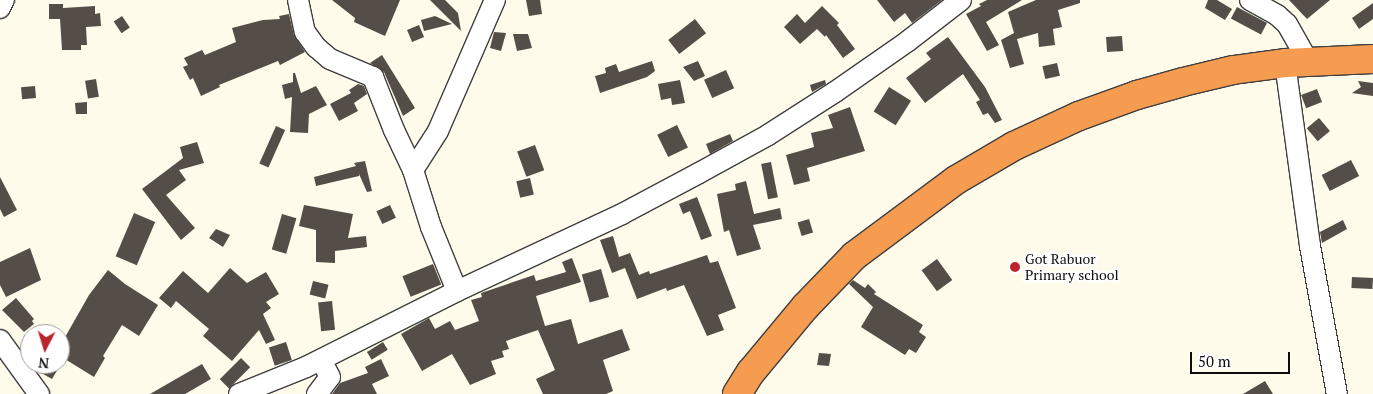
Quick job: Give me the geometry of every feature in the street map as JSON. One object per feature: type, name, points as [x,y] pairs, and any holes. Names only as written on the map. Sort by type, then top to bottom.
[{"type":"highway","points":[[737,394],[751,372],[805,307],[854,256],[956,180],[1014,146],[1079,116],[1137,95],[1233,70],[1297,62],[1373,59]]},
{"type":"street","points":[[0,8],[4,0]]},
{"type":"street","points":[[298,0],[306,32],[316,47],[330,58],[373,78],[413,170],[431,227],[457,291]]},
{"type":"street","points":[[413,170],[438,131],[495,0]]},
{"type":"street","points":[[239,394],[320,360],[457,291],[622,214],[768,135],[884,58],[961,0]]},
{"type":"street","points":[[1260,2],[1288,24],[1297,62],[1310,246],[1337,394]]},
{"type":"street","points":[[0,340],[39,394]]},
{"type":"street","points":[[317,394],[330,377],[320,360]]},
{"type":"building","points":[[332,0],[400,0],[385,36],[354,22],[355,18]]},
{"type":"building","points":[[430,0],[445,0],[458,13],[461,31]]},
{"type":"building","points":[[526,0],[540,0],[542,14],[529,16]]},
{"type":"building","points":[[877,0],[942,0],[912,23],[905,13],[894,22]]},
{"type":"building","points":[[987,0],[1022,0],[986,22],[999,45],[987,51],[966,14],[981,6],[979,4]]},
{"type":"building","points":[[1036,0],[1080,0],[1080,3],[1058,10],[1062,27],[1053,29],[1055,45],[1039,47],[1038,33],[1017,39],[1024,64],[1010,68],[1001,40],[1014,33],[1008,12]]},
{"type":"building","points":[[1208,0],[1217,0],[1232,9],[1225,20],[1205,8]]},
{"type":"building","points":[[1289,0],[1330,0],[1307,19]]},
{"type":"building","points":[[1373,3],[1373,19],[1359,29],[1352,18]]},
{"type":"building","points":[[49,4],[63,4],[63,8],[95,6],[95,14],[100,13],[101,26],[86,27],[87,45],[81,45],[81,50],[62,50],[60,19],[49,19]]},
{"type":"building","points":[[822,6],[839,23],[837,25],[855,49],[843,58],[826,35],[825,37],[817,29],[800,44],[784,27],[797,14],[805,23]]},
{"type":"building","points":[[1237,7],[1267,23],[1261,34],[1231,18]]},
{"type":"building","points":[[289,14],[294,35],[305,52],[280,65],[278,61],[219,85],[220,87],[201,96],[193,78],[190,80],[183,67],[188,65],[184,58],[202,50],[205,55],[236,42],[232,28],[263,20],[280,19],[279,16]]},
{"type":"building","points":[[122,16],[130,28],[122,33],[114,22]]},
{"type":"building","points":[[435,16],[452,24],[424,31],[421,20]]},
{"type":"building","points":[[695,19],[706,33],[679,54],[668,40]]},
{"type":"building","points":[[419,25],[424,37],[412,42],[407,30]]},
{"type":"building","points":[[494,32],[506,33],[501,51],[490,48]]},
{"type":"building","points":[[513,34],[528,34],[532,48],[517,51]]},
{"type":"building","points":[[1122,36],[1123,51],[1107,52],[1106,37]]},
{"type":"building","points":[[948,37],[985,87],[1002,120],[995,123],[988,113],[983,115],[976,102],[980,100],[963,74],[925,103],[906,78],[931,59],[926,53]]},
{"type":"building","points":[[382,55],[415,108],[403,116],[384,72],[370,63]]},
{"type":"building","points":[[652,61],[655,71],[647,77],[600,93],[595,76],[606,73],[605,68],[616,64],[619,72]]},
{"type":"building","points":[[698,61],[705,76],[694,81],[683,67]]},
{"type":"building","points":[[1057,63],[1060,76],[1045,79],[1042,66]]},
{"type":"building","points":[[726,70],[734,88],[712,98],[704,80]]},
{"type":"building","points":[[293,73],[295,73],[301,93],[316,86],[327,105],[309,114],[308,133],[290,132],[292,97],[285,99],[282,85],[293,82]]},
{"type":"building","points":[[96,79],[99,97],[88,98],[85,81]]},
{"type":"building","points":[[680,80],[685,103],[672,105],[671,98],[661,100],[658,84]]},
{"type":"building","points":[[825,80],[826,84],[812,92],[810,85]]},
{"type":"building","points":[[1358,81],[1373,83],[1373,96],[1352,93],[1361,87]]},
{"type":"building","points":[[358,84],[364,86],[367,94],[354,103],[358,111],[339,121],[330,104],[351,93],[349,90]]},
{"type":"building","points":[[35,86],[36,98],[22,99],[21,87]]},
{"type":"building","points":[[889,87],[911,101],[896,125],[874,112]]},
{"type":"building","points":[[1317,89],[1322,102],[1306,108],[1301,95]]},
{"type":"building","points":[[87,102],[87,114],[76,114],[75,103]]},
{"type":"building","points":[[850,107],[865,151],[807,168],[810,181],[794,185],[786,155],[814,147],[811,133],[833,128],[828,115]]},
{"type":"building","points":[[1319,118],[1330,131],[1318,141],[1307,128]]},
{"type":"building","points":[[677,125],[688,147],[668,157],[657,135]]},
{"type":"building","points":[[276,126],[285,130],[268,168],[259,163]]},
{"type":"building","points":[[730,134],[733,141],[710,154],[706,144]]},
{"type":"building","points":[[197,142],[204,163],[179,170],[186,180],[166,195],[195,228],[181,240],[142,189],[183,158],[180,147]]},
{"type":"building","points":[[535,145],[544,170],[526,177],[517,151]]},
{"type":"building","points":[[1351,160],[1359,176],[1330,191],[1322,175]]},
{"type":"building","points":[[365,161],[372,191],[367,192],[359,174],[359,176],[316,186],[314,177],[356,166],[354,163]]},
{"type":"building","points":[[771,162],[778,197],[768,199],[761,164]]},
{"type":"building","points":[[0,177],[17,210],[4,217],[0,209]]},
{"type":"building","points":[[530,178],[534,195],[520,198],[516,181]]},
{"type":"building","points":[[746,181],[754,214],[780,208],[782,219],[753,225],[761,249],[737,256],[729,230],[724,232],[717,194],[736,190],[735,184]]},
{"type":"building","points":[[697,197],[712,236],[701,240],[690,211],[683,214],[679,204]]},
{"type":"building","points":[[304,205],[353,214],[348,238],[366,236],[367,247],[335,251],[335,263],[316,262],[316,230],[299,226]]},
{"type":"building","points":[[390,205],[396,218],[382,224],[376,211]]},
{"type":"building","points":[[134,213],[155,222],[137,265],[116,256]]},
{"type":"building","points":[[282,214],[296,218],[286,254],[272,250]]},
{"type":"building","points":[[809,219],[813,232],[802,236],[798,223]]},
{"type":"building","points":[[1343,220],[1347,229],[1322,243],[1320,232]]},
{"type":"building","points":[[216,229],[230,235],[223,247],[209,238]]},
{"type":"building","points":[[613,236],[619,257],[630,253],[639,275],[649,271],[650,274],[707,255],[710,263],[718,261],[736,308],[718,315],[724,330],[707,336],[684,285],[667,291],[666,288],[637,299],[625,268],[612,273],[600,240]]},
{"type":"building","points":[[30,248],[41,280],[6,297],[0,285],[0,262]]},
{"type":"building","points":[[572,258],[581,282],[536,296],[545,326],[571,319],[578,344],[622,329],[630,350],[603,360],[613,391],[606,394],[543,394],[536,379],[555,370],[538,330],[506,341],[509,349],[502,351],[504,357],[491,361],[496,374],[470,385],[452,354],[422,371],[401,334],[429,318],[435,329],[450,321],[455,330],[479,321],[471,300],[482,297],[481,293],[534,275],[536,281],[566,272],[562,262]]},
{"type":"building","points":[[937,259],[952,280],[937,291],[922,270]]},
{"type":"building","points":[[433,264],[441,284],[411,297],[402,276]]},
{"type":"building","points":[[230,268],[247,283],[266,272],[279,294],[266,302],[271,308],[263,314],[275,340],[266,344],[259,330],[232,361],[203,336],[209,329],[176,301],[171,308],[159,298],[183,271],[208,293]]},
{"type":"building","points":[[601,269],[609,297],[590,302],[582,275]]},
{"type":"building","points":[[108,270],[125,284],[158,305],[139,336],[122,325],[103,356],[105,358],[94,377],[70,362],[70,328],[89,295]]},
{"type":"building","points":[[1352,277],[1373,278],[1372,289],[1351,288]]},
{"type":"building","points":[[853,280],[865,288],[868,284],[876,292],[874,294],[923,325],[919,332],[926,337],[916,353],[909,349],[905,355],[861,327],[873,307],[849,284]]},
{"type":"building","points":[[313,281],[329,285],[325,298],[310,295]]},
{"type":"building","points":[[16,298],[34,319],[32,321],[34,324],[20,324],[20,328],[2,310]]},
{"type":"building","points":[[332,301],[335,330],[321,331],[318,302]]},
{"type":"building","points":[[286,342],[292,360],[275,366],[269,348]]},
{"type":"building","points":[[383,342],[388,350],[372,360],[367,352]]},
{"type":"building","points":[[819,353],[831,354],[829,366],[817,365]]},
{"type":"building","points":[[241,358],[250,367],[229,388],[220,379]]},
{"type":"building","points":[[381,359],[389,376],[372,384],[377,394],[332,394],[340,383],[368,373],[365,367]]},
{"type":"building","points":[[202,364],[211,379],[185,394],[150,394]]},
{"type":"building","points":[[43,374],[55,374],[52,379]]},
{"type":"building","points":[[1265,381],[1273,394],[1243,394]]},
{"type":"place","name":"Got Rabuor Primary school","points":[[1015,267]]}]
